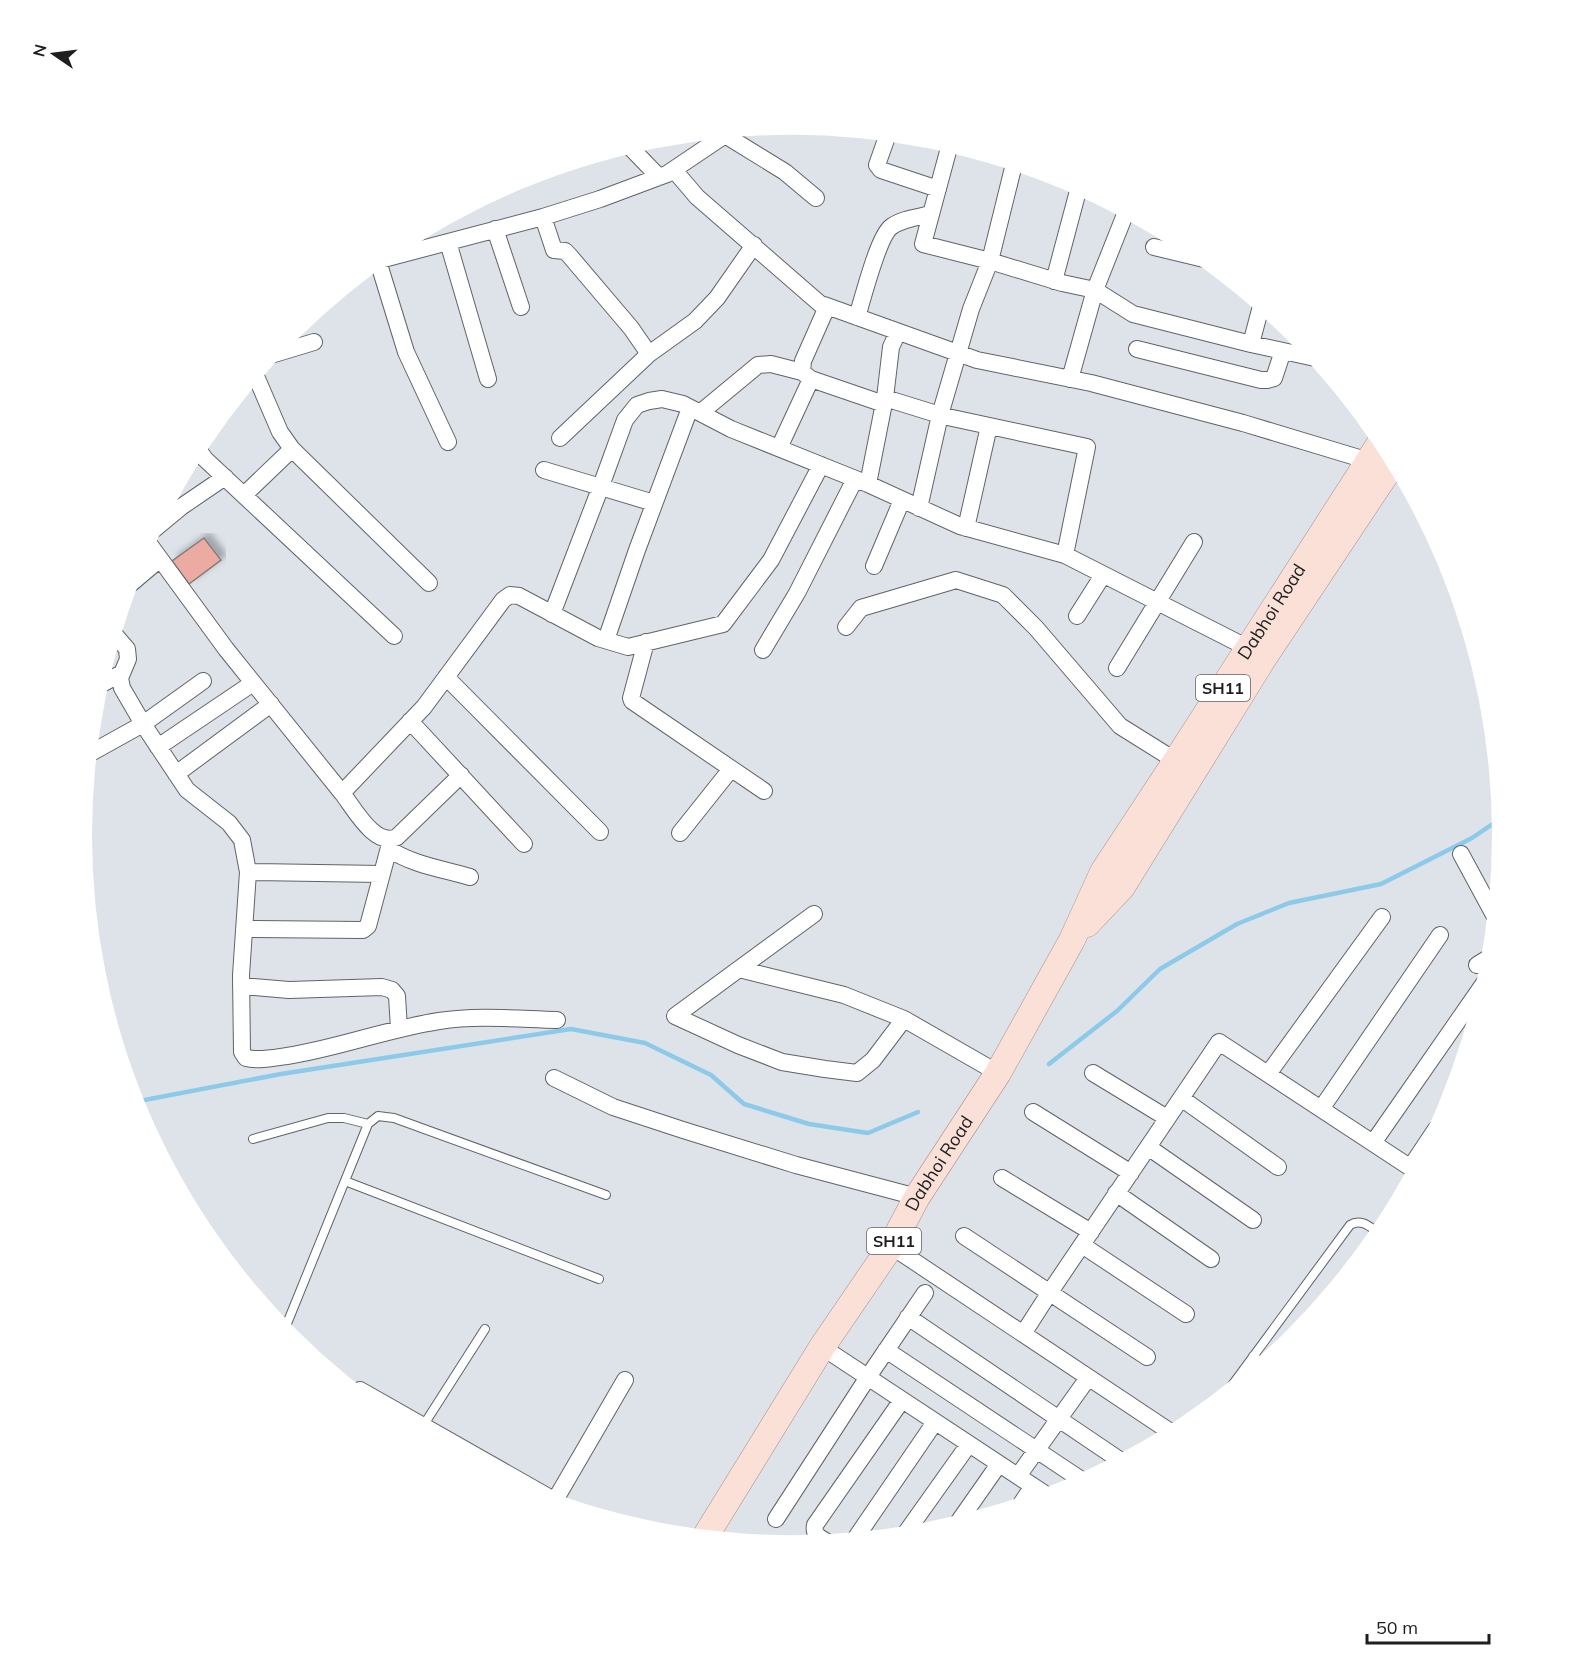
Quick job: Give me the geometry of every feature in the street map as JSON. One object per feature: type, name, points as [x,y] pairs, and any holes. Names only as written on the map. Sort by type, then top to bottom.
[{"type":"main road","name":"Dabhoi Road","points":[[1072,940],[1122,886],[1256,653],[1380,456]]},
{"type":"main road","name":"Dabhoi Road","points":[[709,1530],[822,1347],[891,1246],[916,1197],[998,1073],[1072,940],[1103,872],[1176,761],[1256,653]]},
{"type":"street","points":[[734,137],[785,172],[816,198]]},
{"type":"street","points":[[401,255],[543,217],[600,199],[667,173],[719,139]]},
{"type":"street","points":[[885,141],[877,165],[881,170],[938,189]]},
{"type":"street","points":[[638,152],[697,197],[824,306],[976,360],[1091,383],[1243,423],[1378,453]]},
{"type":"street","points":[[948,153],[923,244],[990,261],[1054,281],[1095,290],[1133,314],[1300,355]]},
{"type":"street","points":[[919,508],[940,415],[971,309],[990,261],[1012,171]]},
{"type":"street","points":[[1054,281],[1077,196]]},
{"type":"street","points":[[857,317],[882,239],[891,227],[931,214]]},
{"type":"street","points":[[543,217],[554,250],[565,251],[569,255],[631,328],[649,354]]},
{"type":"street","points":[[1070,379],[1095,290],[1123,219]]},
{"type":"street","points":[[495,229],[522,307]]},
{"type":"street","points":[[448,242],[488,379]]},
{"type":"street","points":[[560,438],[649,354],[702,314],[717,298],[754,245]]},
{"type":"street","points":[[1154,247],[1181,253]]},
{"type":"street","points":[[380,270],[406,352],[448,442]]},
{"type":"street","points":[[779,448],[806,375],[803,361],[825,314],[824,306]]},
{"type":"street","points":[[1251,344],[1259,314]]},
{"type":"street","points":[[763,650],[861,482],[885,401],[891,347],[898,332]]},
{"type":"street","points":[[287,350],[314,342]]},
{"type":"street","points":[[1137,349],[1261,380],[1274,378],[1283,351]]},
{"type":"street","points":[[606,640],[654,502],[695,411],[758,365],[771,364],[885,401],[940,415],[1087,447],[1065,555]]},
{"type":"street","points":[[258,381],[280,432],[292,449],[429,583]]},
{"type":"street","points":[[552,614],[625,420],[637,405],[648,400],[662,399],[683,404],[731,429],[966,528],[1065,555],[1256,653]]},
{"type":"street","points":[[966,528],[989,426]]},
{"type":"street","points":[[244,495],[292,449]]},
{"type":"street","points":[[203,456],[394,636]]},
{"type":"street","points":[[342,793],[424,707],[503,600],[510,595],[519,596],[598,638],[628,647],[723,624],[771,560],[821,465]]},
{"type":"street","points":[[544,470],[654,502]]},
{"type":"street","points":[[168,518],[225,477]]},
{"type":"street","points":[[874,566],[902,500]]},
{"type":"street","points":[[1117,668],[1194,542]]},
{"type":"street","points":[[153,549],[226,649],[373,834],[386,839],[400,857],[470,877]]},
{"type":"street","points":[[142,574],[160,559]]},
{"type":"street","points":[[1077,616],[1103,575]]},
{"type":"street","points":[[846,627],[861,608],[956,580],[1003,595],[1036,628],[1120,726],[1176,761]]},
{"type":"street","points":[[119,640],[127,649],[128,659],[120,678],[122,688],[143,724],[188,790],[229,824],[242,840],[248,872],[241,986],[242,1052],[246,1058],[255,1060],[305,1053],[440,1021],[479,1017],[558,1020]]},
{"type":"street","points":[[646,642],[632,701],[764,791]]},
{"type":"street","points":[[109,680],[122,673]]},
{"type":"street","points":[[446,677],[600,832]]},
{"type":"street","points":[[96,750],[143,724],[203,681]]},
{"type":"street","points":[[158,747],[254,683]]},
{"type":"street","points":[[176,774],[271,704]]},
{"type":"street","points":[[410,721],[524,844]]},
{"type":"street","points":[[680,833],[731,769]]},
{"type":"street","points":[[244,929],[363,930],[368,926],[390,844],[461,775]]},
{"type":"street","points":[[1461,854],[1488,899]]},
{"type":"street","points":[[248,872],[382,874]]},
{"type":"street","points":[[814,914],[675,1016],[782,1062],[857,1073],[873,1060],[904,1019]]},
{"type":"street","points":[[1268,1074],[1382,917]]},
{"type":"street","points":[[1321,1109],[1440,935]]},
{"type":"street","points":[[739,969],[844,996],[904,1019],[998,1073]]},
{"type":"street","points":[[241,986],[289,990],[382,987],[392,990],[397,996],[399,1029]]},
{"type":"street","points":[[1373,1143],[1471,1002]]},
{"type":"street","points":[[1023,1334],[1219,1042],[1408,1166]]},
{"type":"street","points":[[1093,1073],[1167,1118]]},
{"type":"street","points":[[554,1078],[613,1107],[796,1165],[916,1197]]},
{"type":"street","points":[[1181,1098],[1278,1167]]},
{"type":"street","points":[[1033,1112],[1131,1173]]},
{"type":"street","points":[[1148,1147],[1253,1221]]},
{"type":"street","points":[[1002,1178],[1186,1314]]},
{"type":"street","points":[[1116,1193],[1211,1259]]},
{"type":"street","points":[[964,1236],[1147,1357]]},
{"type":"street","points":[[891,1246],[1163,1427]]},
{"type":"street","points":[[776,1519],[925,1293]]},
{"type":"street","points":[[908,1317],[1114,1456]]},
{"type":"street","points":[[822,1347],[1039,1490]]},
{"type":"street","points":[[886,1350],[1074,1475]]},
{"type":"street","points":[[1018,1476],[1088,1378]]},
{"type":"street","points":[[560,1496],[626,1380]]},
{"type":"street","points":[[816,1534],[815,1525],[902,1400]]},
{"type":"street","points":[[386,1405],[510,1475]]},
{"type":"street","points":[[860,1531],[935,1422]]},
{"type":"street","points":[[912,1525],[969,1444]]},
{"type":"street","points":[[965,1513],[999,1464]]},
{"type":"street","points":[[1028,1494],[1033,1486]]},
{"type":"lane","points":[[288,1321],[368,1124],[378,1116],[394,1118],[606,1195]]},
{"type":"lane","points":[[253,1139],[328,1118],[344,1118],[368,1124]]},
{"type":"lane","points":[[345,1181],[598,1279]]},
{"type":"lane","points":[[1244,1368],[1350,1225],[1363,1222],[1371,1228]]},
{"type":"lane","points":[[423,1426],[485,1329]]},
{"type":"building","points":[[204,538],[221,560],[189,584],[172,561]]},
{"type":"waterway","points":[[1049,1064],[1117,1011],[1160,969],[1237,924],[1289,903],[1381,884],[1472,838],[1492,825]]},
{"type":"waterway","points":[[144,1100],[281,1074],[571,1029],[645,1043],[711,1075],[744,1104],[809,1124],[868,1133],[918,1112]]}]
